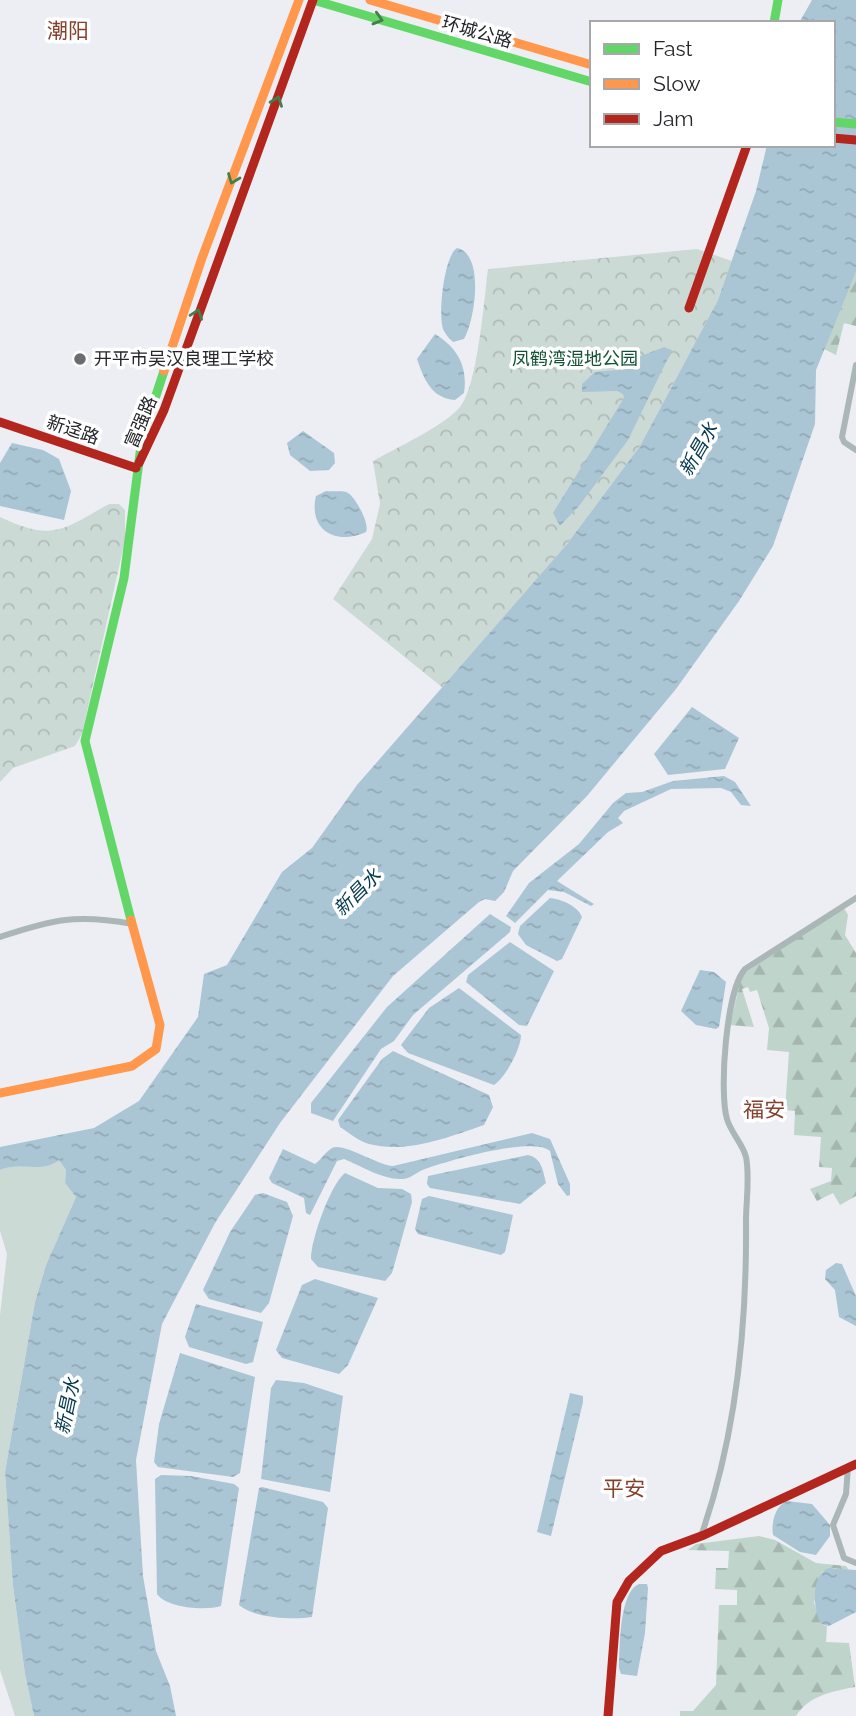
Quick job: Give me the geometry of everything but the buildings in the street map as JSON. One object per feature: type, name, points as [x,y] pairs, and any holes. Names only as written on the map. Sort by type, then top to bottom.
[{"type":"main road","name":"富强路","points":[[136,468],[151,406],[188,296],[299,0]]},
{"type":"main road","name":"富强路","points":[[136,468],[145,455],[164,410],[215,262],[313,0]]},
{"type":"main road","name":"环城公路","points":[[313,0],[590,81]]},
{"type":"main road","name":"环城公路","points":[[370,0],[590,64]]},
{"type":"main road","points":[[774,21],[778,0]]},
{"type":"main road","points":[[835,122],[856,124]]},
{"type":"main road","points":[[835,138],[856,140]]},
{"type":"main road","points":[[689,308],[746,147]]},
{"type":"main road","name":"新迳路","points":[[0,422],[136,468]]},
{"type":"main road","points":[[0,1093],[132,1066],[153,1052],[160,1041],[162,1025],[153,1006],[85,747],[124,578],[136,468]]},
{"type":"main road","points":[[608,1716],[615,1617],[620,1594],[657,1553],[701,1537],[852,1466]]},
{"type":"street","points":[[856,365],[842,437],[844,442],[856,450]]},
{"type":"street","points":[[701,1537],[719,1486],[746,1289],[746,1160],[727,1122],[724,1096],[729,1016],[740,976],[745,969],[856,898]]},
{"type":"street","points":[[0,937],[66,918],[96,918],[133,924]]},
{"type":"street","points":[[852,1466],[846,1494],[833,1525],[844,1558],[856,1563]]},
{"type":"green space","name":"凤鹤湾湿地公园","points":[[697,249],[732,261],[718,300],[640,446],[567,544],[443,688],[333,599],[372,539],[380,504],[373,461],[432,429],[460,407],[476,362],[488,269]]},
{"type":"green space","points":[[856,272],[856,326],[844,323],[836,355],[824,349]]},
{"type":"green space","points":[[109,504],[119,504],[125,510],[125,540],[82,734],[75,746],[13,768],[0,782],[0,517],[33,529],[57,530],[80,521]]},
{"type":"green space","points":[[844,908],[848,915],[845,935],[856,953],[856,1196],[840,1205],[833,1193],[817,1201],[810,1189],[831,1181],[832,1168],[819,1167],[821,1137],[794,1135],[795,1111],[785,1110],[789,1052],[767,1050],[769,1028],[757,990],[750,992],[748,987],[742,989],[754,1027],[730,1025],[741,979],[746,972]]},
{"type":"green space","points":[[59,1160],[66,1170],[65,1183],[76,1197],[46,1265],[35,1302],[5,1472],[13,1586],[25,1674],[34,1716],[15,1716],[0,1670],[0,1315],[7,1254],[0,1231],[0,1170],[15,1166],[45,1166]]},
{"type":"green space","points":[[759,1536],[775,1540],[816,1563],[846,1566],[849,1570],[833,1568],[822,1572],[814,1603],[823,1625],[827,1626],[826,1642],[849,1643],[855,1687],[814,1699],[796,1716],[680,1716],[680,1711],[693,1711],[716,1685],[719,1605],[737,1605],[737,1590],[715,1589],[716,1568],[728,1568],[729,1551],[688,1550],[696,1544]]},
{"type":"water","name":"新昌水","points":[[812,0],[856,0],[856,272],[816,370],[815,424],[773,546],[739,601],[676,689],[587,796],[513,871],[504,892],[495,901],[485,899],[479,902],[393,976],[280,1123],[215,1223],[162,1324],[136,1460],[143,1576],[156,1651],[170,1686],[176,1716],[34,1716],[25,1674],[13,1586],[5,1472],[35,1302],[46,1265],[76,1197],[65,1183],[66,1170],[59,1160],[45,1166],[0,1170],[0,1147],[94,1128],[139,1101],[198,1017],[204,974],[227,965],[282,872],[312,848],[357,785],[567,544],[640,446],[718,300],[756,191],[767,147],[835,147],[835,21],[800,21]]},
{"type":"water","points":[[457,248],[466,253],[471,262],[475,289],[468,330],[464,339],[453,342],[443,329],[441,311],[446,273],[452,253]]},
{"type":"water","points":[[435,334],[450,345],[463,367],[464,393],[455,400],[440,396],[434,391],[417,359]]},
{"type":"water","points":[[664,347],[672,350],[628,440],[579,506],[560,526],[553,513],[624,398],[623,394],[617,391],[582,392],[582,384],[595,372],[626,369],[626,362]]},
{"type":"water","points":[[303,431],[334,453],[335,463],[329,470],[310,471],[290,455],[287,443]]},
{"type":"water","points":[[12,443],[43,450],[59,459],[71,491],[64,520],[0,506],[0,463]]},
{"type":"water","points":[[326,491],[344,492],[351,496],[364,517],[366,532],[355,536],[335,536],[320,526],[316,518],[316,496]]},
{"type":"water","points":[[692,707],[739,738],[725,769],[668,775],[654,754]]},
{"type":"water","points":[[724,776],[735,782],[751,806],[741,805],[731,792],[721,788],[671,789],[624,811],[618,818],[623,823],[608,832],[557,881],[594,904],[591,906],[564,892],[548,890],[515,923],[506,916],[529,883],[579,844],[613,803],[626,793],[642,792],[673,781]]},
{"type":"water","points":[[550,898],[569,904],[582,917],[562,959],[557,961],[526,945],[518,934],[520,926]]},
{"type":"water","points":[[490,914],[511,927],[510,932],[413,1015],[394,1041],[381,1049],[333,1121],[311,1113],[311,1103],[387,1007]]},
{"type":"water","points":[[510,942],[554,971],[527,1026],[519,1025],[466,982],[468,975]]},
{"type":"water","points":[[700,970],[714,972],[726,982],[719,1027],[716,1029],[696,1025],[681,1011]]},
{"type":"water","points":[[459,988],[521,1035],[512,1063],[494,1085],[408,1053],[401,1045],[429,1008]]},
{"type":"water","points":[[393,1051],[489,1095],[493,1107],[484,1125],[428,1143],[398,1147],[369,1144],[340,1127],[338,1120],[382,1059]]},
{"type":"water","points":[[532,1133],[550,1139],[570,1184],[570,1195],[567,1196],[558,1184],[550,1151],[526,1146],[469,1156],[425,1169],[404,1179],[379,1175],[344,1159],[337,1161],[310,1215],[306,1213],[304,1198],[272,1183],[269,1178],[283,1149],[315,1164],[332,1148],[344,1148],[393,1166]]},
{"type":"water","points":[[528,1155],[539,1162],[546,1183],[520,1204],[430,1188],[427,1184],[428,1176]]},
{"type":"water","points":[[345,1173],[378,1188],[402,1189],[411,1194],[412,1202],[392,1273],[385,1281],[318,1267],[311,1259],[322,1213],[333,1189]]},
{"type":"water","points":[[263,1193],[287,1202],[293,1216],[269,1303],[261,1313],[209,1299],[203,1290],[230,1232],[255,1195]]},
{"type":"water","points":[[429,1196],[513,1215],[505,1252],[501,1255],[418,1234],[415,1229],[422,1199]]},
{"type":"water","points":[[836,1263],[842,1264],[856,1296],[856,1326],[839,1317],[835,1290],[825,1279],[826,1270]]},
{"type":"water","points":[[315,1279],[378,1298],[348,1365],[339,1374],[282,1358],[276,1350],[302,1285]]},
{"type":"water","points":[[196,1304],[263,1322],[253,1362],[246,1364],[189,1347],[185,1337]]},
{"type":"water","points":[[180,1353],[255,1377],[240,1473],[233,1477],[158,1467],[154,1462],[159,1424]]},
{"type":"water","points":[[276,1380],[304,1383],[343,1396],[330,1492],[261,1479],[271,1388]]},
{"type":"water","points":[[570,1393],[583,1396],[583,1402],[551,1536],[537,1532]]},
{"type":"water","points":[[161,1475],[191,1476],[234,1484],[239,1488],[221,1606],[187,1607],[162,1599],[157,1594],[155,1479]]},
{"type":"water","points":[[259,1488],[323,1502],[328,1508],[312,1617],[284,1618],[263,1615],[239,1605]]},
{"type":"water","points":[[787,1501],[812,1504],[830,1525],[830,1536],[816,1555],[800,1552],[773,1535],[775,1515],[779,1507]]},
{"type":"water","points":[[829,1568],[856,1570],[856,1612],[829,1626],[821,1624],[816,1610],[815,1593],[819,1578]]},
{"type":"water","points":[[639,1584],[647,1584],[648,1588],[645,1633],[637,1676],[621,1674],[619,1668],[624,1609],[632,1589]]},
{"type":"traffic: fast","points":[[313,0],[590,81]]},
{"type":"traffic: fast","points":[[774,21],[778,0]]},
{"type":"traffic: fast","points":[[835,122],[856,124]]},
{"type":"traffic: fast","points":[[131,920],[85,741],[124,578],[142,438],[164,371]]},
{"type":"traffic: slow","points":[[164,371],[202,258],[299,0]]},
{"type":"traffic: slow","points":[[370,0],[590,64]]},
{"type":"traffic: slow","points":[[0,1093],[132,1066],[156,1049],[160,1025],[131,920]]},
{"type":"traffic: jam","points":[[139,463],[164,410],[313,0]]},
{"type":"traffic: jam","points":[[835,138],[856,140]]},
{"type":"traffic: jam","points":[[689,308],[746,147]]},
{"type":"traffic: jam","points":[[0,422],[136,468]]},
{"type":"traffic: jam","points":[[608,1716],[617,1602],[629,1581],[661,1551],[704,1535],[856,1464]]},
{"type":"place","name":"开平市吴汉良理工学校","points":[[80,359]]},
{"type":"district","name":"潮阳","points":[[68,31]]},
{"type":"district","name":"福安","points":[[764,1110]]},
{"type":"district","name":"平安","points":[[624,1489]]}]
